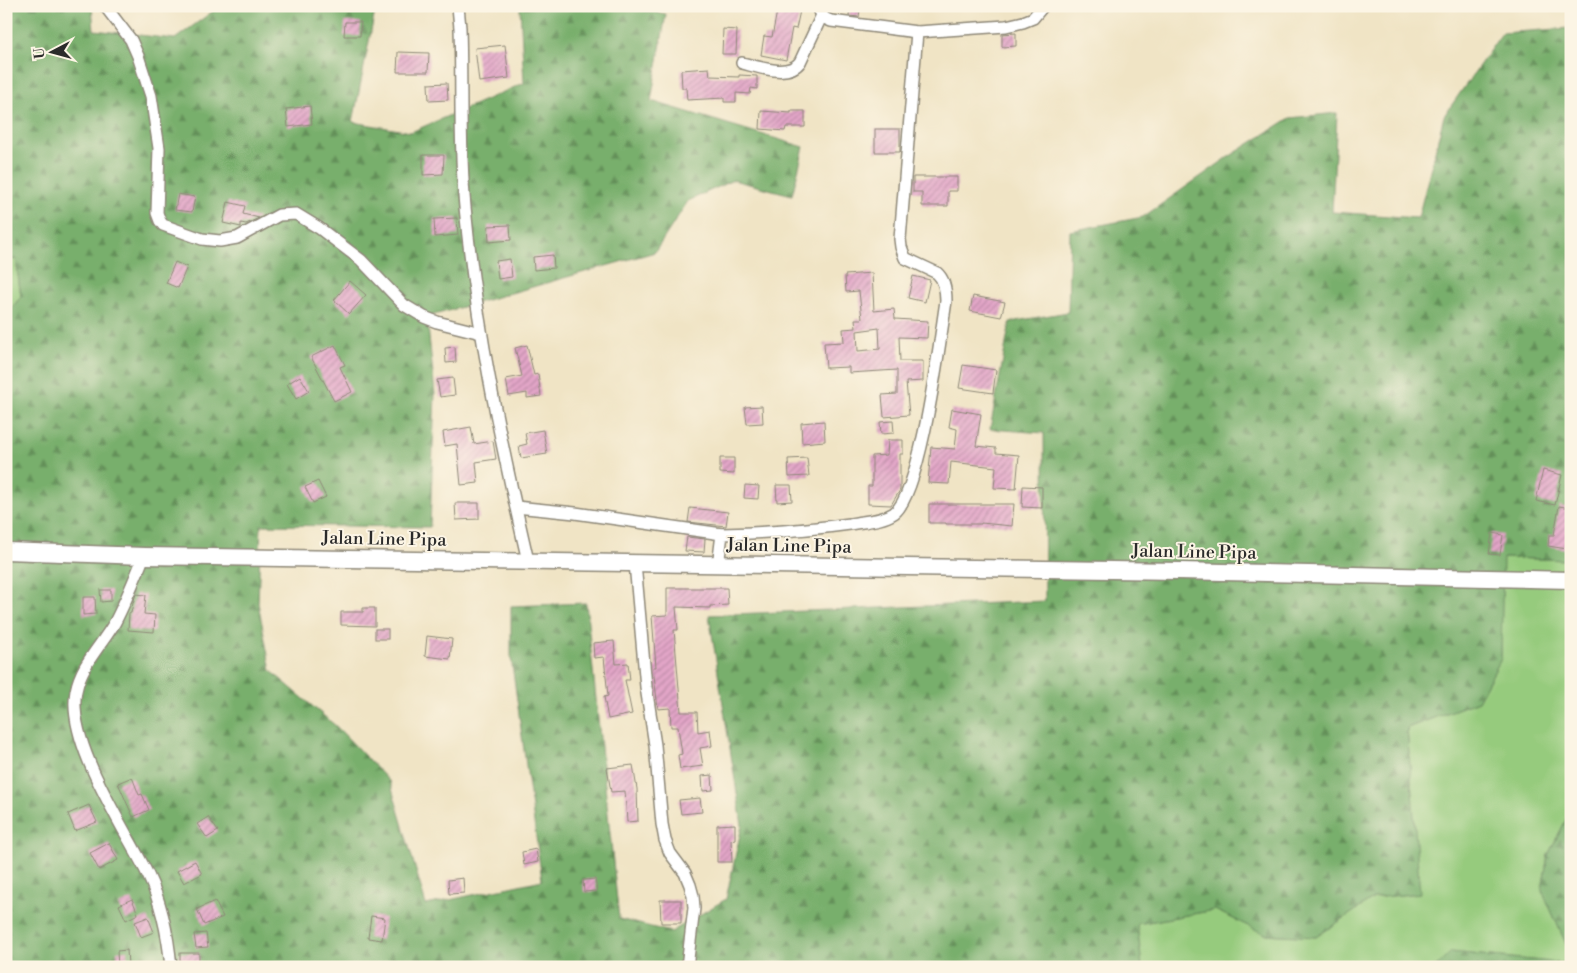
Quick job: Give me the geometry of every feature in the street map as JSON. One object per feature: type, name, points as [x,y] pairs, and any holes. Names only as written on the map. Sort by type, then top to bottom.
[{"type":"main road","name":"Jalan Line Pipa","points":[[6,551],[144,556],[1198,572],[1571,580]]},
{"type":"street","points":[[105,6],[130,40],[138,56],[149,89],[159,148],[157,213],[163,225],[202,239],[220,241],[237,238],[279,215],[296,214],[326,233],[361,260],[404,305],[424,317],[437,322],[481,333]]},
{"type":"street","points":[[458,6],[465,206],[481,333],[528,561]]},
{"type":"street","points":[[742,63],[782,70],[794,68],[800,62],[819,11],[831,21],[842,24],[917,32],[1006,26],[1033,18],[1043,6]]},
{"type":"street","points":[[516,507],[575,513],[722,534],[815,529],[883,518],[900,508],[915,476],[927,418],[946,302],[946,289],[941,277],[905,258],[900,239],[917,32]]},
{"type":"street","points":[[718,566],[722,534]]},
{"type":"street","points":[[144,556],[115,622],[79,678],[74,708],[77,726],[99,784],[149,876],[159,902],[166,930],[171,967]]},
{"type":"street","points":[[635,563],[646,687],[658,768],[662,824],[670,853],[685,873],[693,896],[694,908],[687,967]]},
{"type":"green space","points":[[6,6],[92,6],[94,30],[175,39],[220,6],[376,6],[353,122],[411,132],[524,83],[520,7],[621,6],[666,14],[651,101],[804,147],[792,195],[733,180],[688,201],[655,252],[427,317],[435,394],[430,527],[261,525],[258,603],[271,671],[337,727],[390,782],[426,905],[542,880],[511,657],[511,606],[586,603],[619,919],[671,932],[726,899],[742,825],[709,615],[1045,601],[1044,433],[990,429],[1010,322],[1068,312],[1070,231],[1143,217],[1227,158],[1290,118],[1337,113],[1332,212],[1418,218],[1444,116],[1502,33],[1570,28],[1571,26],[1571,560],[1503,558],[1501,659],[1478,701],[1407,728],[1420,893],[1374,898],[1316,937],[1265,934],[1215,910],[1137,924],[1142,967],[6,967],[6,315],[21,297],[16,259],[6,260]]},
{"type":"green space","points":[[16,259],[21,297],[6,314],[6,260]]},
{"type":"green space","points":[[1502,558],[1571,560],[1571,810],[1548,855],[1542,890],[1571,955],[1571,964],[1451,952],[1436,967],[1142,967],[1137,924],[1215,910],[1265,934],[1316,937],[1374,898],[1419,893],[1407,728],[1478,701],[1501,659]]},
{"type":"green space","points":[[1571,810],[1571,955],[1542,890],[1548,855]]},
{"type":"green space","points":[[1451,952],[1571,964],[1571,967],[1436,967]]},
{"type":"building","points":[[778,6],[801,6],[796,29],[792,28],[786,60],[761,55],[764,36],[772,37]]},
{"type":"building","points":[[850,8],[860,9],[859,17],[849,16]]},
{"type":"building","points":[[345,22],[361,22],[360,36],[344,36]]},
{"type":"building","points":[[723,29],[737,30],[736,54],[722,54]]},
{"type":"building","points":[[1016,33],[1016,46],[1002,47],[1002,34]]},
{"type":"building","points":[[505,45],[509,78],[479,82],[475,48]]},
{"type":"building","points":[[398,52],[429,53],[428,72],[397,72]]},
{"type":"building","points":[[709,68],[710,76],[757,76],[757,89],[751,88],[750,94],[736,93],[736,102],[724,102],[724,98],[687,100],[686,88],[682,88],[681,70]]},
{"type":"building","points":[[447,83],[448,100],[429,101],[428,84]]},
{"type":"building","points":[[310,106],[312,124],[288,127],[286,109]]},
{"type":"building","points":[[761,111],[791,113],[791,111],[805,111],[805,127],[786,127],[785,131],[760,129]]},
{"type":"building","points":[[875,129],[900,129],[900,152],[875,152]]},
{"type":"building","points":[[423,155],[444,155],[443,174],[423,175]]},
{"type":"building","points":[[913,177],[957,177],[957,191],[948,191],[948,206],[922,206],[922,192],[913,192]]},
{"type":"building","points":[[178,194],[195,197],[192,212],[175,210]]},
{"type":"building","points":[[228,202],[245,206],[243,214],[259,218],[246,224],[241,223],[241,227],[223,223]]},
{"type":"building","points":[[457,218],[458,235],[435,237],[434,219]]},
{"type":"building","points":[[510,225],[511,240],[489,242],[488,226]]},
{"type":"building","points":[[553,255],[554,268],[534,270],[533,257]]},
{"type":"building","points":[[510,259],[512,277],[498,279],[496,261]]},
{"type":"building","points":[[175,262],[187,267],[178,288],[166,283]]},
{"type":"building","points":[[872,273],[874,311],[894,309],[895,319],[928,321],[927,338],[899,337],[900,361],[923,361],[923,381],[906,382],[909,415],[884,417],[882,395],[897,394],[897,370],[849,373],[849,367],[826,368],[824,343],[844,342],[843,329],[856,328],[855,319],[862,319],[859,291],[846,292],[845,275]],"holes":[[[879,328],[880,349],[858,351],[857,331]]]},
{"type":"building","points":[[913,276],[930,280],[925,302],[908,298]]},
{"type":"building","points":[[350,281],[366,295],[349,314],[334,300]]},
{"type":"building","points":[[973,296],[1005,302],[1001,317],[970,311]]},
{"type":"building","points":[[335,345],[345,365],[340,367],[352,392],[334,401],[311,357]]},
{"type":"building","points":[[527,345],[534,375],[538,374],[541,396],[527,398],[527,393],[509,396],[506,379],[522,376],[515,348]]},
{"type":"building","points":[[455,347],[456,362],[446,363],[445,348]]},
{"type":"building","points":[[963,365],[996,370],[993,393],[959,388]]},
{"type":"building","points":[[300,376],[309,391],[296,399],[287,384]]},
{"type":"building","points":[[453,378],[455,395],[440,397],[437,380]]},
{"type":"building","points":[[762,406],[763,423],[747,424],[745,407]]},
{"type":"building","points":[[952,409],[981,414],[976,446],[996,448],[996,453],[1019,455],[1016,489],[994,488],[996,467],[951,462],[949,484],[928,483],[931,447],[955,449],[957,429],[949,427]]},
{"type":"building","points":[[824,421],[825,441],[802,443],[801,423]]},
{"type":"building","points":[[893,421],[894,433],[881,434],[880,422]]},
{"type":"building","points":[[471,427],[474,444],[493,441],[496,459],[476,462],[478,483],[461,485],[457,444],[445,446],[443,432]]},
{"type":"building","points":[[543,430],[547,454],[521,458],[519,446],[527,444],[525,433]]},
{"type":"building","points":[[888,440],[903,440],[903,454],[900,454],[900,490],[891,505],[868,504],[868,486],[872,486],[872,456],[887,455]]},
{"type":"building","points":[[720,458],[734,458],[734,474],[720,473]]},
{"type":"building","points":[[807,458],[809,476],[789,477],[788,459]]},
{"type":"building","points":[[1543,470],[1562,475],[1555,505],[1536,501]]},
{"type":"building","points":[[318,481],[326,497],[313,503],[305,487]]},
{"type":"building","points":[[745,485],[759,486],[758,499],[744,498]]},
{"type":"building","points":[[776,485],[791,485],[792,501],[777,502]]},
{"type":"building","points":[[1023,486],[1042,487],[1042,508],[1022,507]]},
{"type":"building","points":[[455,503],[479,503],[479,519],[456,520]]},
{"type":"building","points":[[929,504],[1014,504],[1012,526],[981,523],[929,523]]},
{"type":"building","points":[[1559,506],[1571,508],[1571,532],[1569,532],[1567,549],[1548,546],[1549,535],[1554,535]]},
{"type":"building","points":[[690,508],[728,512],[726,526],[688,522]]},
{"type":"building","points":[[1492,533],[1503,535],[1500,555],[1489,554]]},
{"type":"building","points":[[687,537],[705,539],[704,552],[685,551]]},
{"type":"building","points":[[667,588],[727,588],[728,605],[710,606],[710,608],[676,607],[678,630],[674,630],[681,712],[697,712],[698,732],[710,730],[712,746],[700,748],[703,766],[680,769],[678,755],[682,754],[678,727],[671,727],[670,708],[658,709],[653,667],[656,667],[652,616],[667,615]]},
{"type":"building","points":[[100,590],[111,590],[111,601],[101,602]]},
{"type":"building","points":[[136,594],[146,595],[144,614],[155,615],[154,632],[128,630],[129,613],[131,613]]},
{"type":"building","points":[[83,597],[95,597],[96,614],[83,615]]},
{"type":"building","points":[[363,608],[375,608],[375,626],[341,625],[341,612],[363,612]]},
{"type":"building","points":[[375,629],[388,629],[388,639],[375,639]]},
{"type":"building","points":[[427,636],[452,639],[450,659],[425,656]]},
{"type":"building","points":[[614,641],[616,664],[628,663],[630,680],[625,680],[632,714],[608,719],[604,697],[608,696],[604,657],[594,658],[593,643]]},
{"type":"building","points":[[633,765],[637,789],[638,821],[627,822],[625,791],[611,792],[607,768]]},
{"type":"building","points":[[712,775],[713,790],[703,791],[702,776]]},
{"type":"building","points":[[132,777],[139,795],[142,794],[149,810],[133,817],[118,783]]},
{"type":"building","points":[[700,798],[702,812],[681,814],[679,800]]},
{"type":"building","points":[[89,805],[97,822],[75,831],[68,814]]},
{"type":"building","points":[[208,817],[218,831],[207,838],[197,824]]},
{"type":"building","points":[[735,824],[735,839],[731,840],[732,862],[717,862],[717,825]]},
{"type":"building","points":[[109,843],[118,860],[99,870],[90,853]]},
{"type":"building","points":[[536,849],[538,862],[524,865],[522,852]]},
{"type":"building","points":[[195,861],[202,874],[184,883],[177,871]]},
{"type":"building","points":[[463,878],[464,893],[449,894],[448,880]]},
{"type":"building","points":[[595,879],[597,891],[584,892],[583,880]]},
{"type":"building","points":[[132,899],[138,914],[126,920],[119,905]]},
{"type":"building","points":[[660,900],[681,900],[681,923],[661,923]]},
{"type":"building","points":[[215,901],[223,917],[204,925],[197,909]]},
{"type":"building","points":[[371,916],[385,918],[382,940],[368,938]]},
{"type":"building","points":[[148,917],[154,932],[141,937],[135,922]]},
{"type":"building","points":[[206,933],[208,947],[196,948],[194,934]]},
{"type":"building","points":[[127,950],[128,965],[118,966],[117,951]]},
{"type":"building","points":[[180,953],[199,953],[199,964],[180,964]]}]
